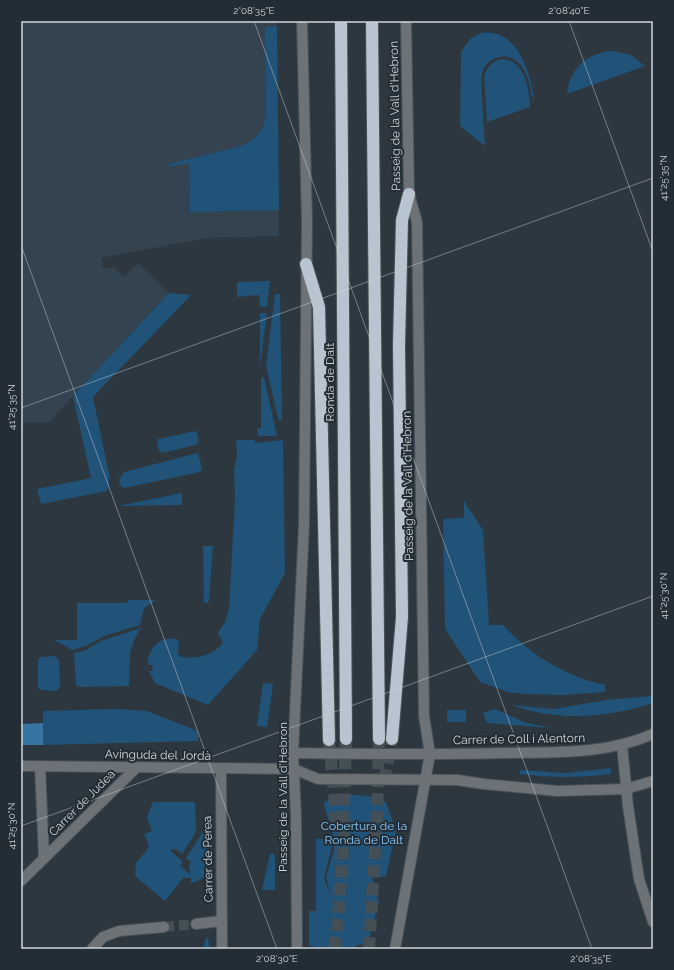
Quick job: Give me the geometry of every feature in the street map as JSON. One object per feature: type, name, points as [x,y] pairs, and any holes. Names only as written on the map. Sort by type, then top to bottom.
[{"type":"highway","points":[[372,23],[379,739]]},
{"type":"highway","name":"Ronda de Dalt","points":[[341,24],[346,740]]},
{"type":"highway","points":[[392,739],[402,617],[399,345],[402,220],[409,194]]},
{"type":"highway","points":[[306,264],[319,307],[329,740]]},
{"type":"street","name":"Passeig de la Vall d'Hebron","points":[[297,949],[293,753],[304,526],[307,222],[302,21]]},
{"type":"street","name":"Passeig de la Vall d'Hebron","points":[[395,949],[430,754],[424,716],[417,222],[409,194],[406,21]]},
{"type":"street","name":"Carrer de Coll i Alentorn","points":[[293,753],[430,754],[586,752],[622,744],[653,734]]},
{"type":"street","points":[[622,744],[626,789],[639,879],[653,922]]},
{"type":"street","name":"Avinguda del Jordà","points":[[21,766],[137,766],[221,769],[294,769]]},
{"type":"street","name":"Carrer de Judea","points":[[40,766],[44,858]]},
{"type":"street","name":"Carrer de Judea","points":[[21,881],[137,766]]},
{"type":"street","name":"Carrer de Perea","points":[[221,769],[222,949]]},
{"type":"street","points":[[294,769],[318,779],[426,781],[457,780],[557,791],[626,789],[653,781]]},
{"type":"street","points":[[196,924],[222,921]]},
{"type":"street","points":[[92,949],[103,937],[119,931],[164,927]]},
{"type":"shaded area","points":[[21,21],[276,21],[279,236],[207,238],[101,258],[103,268],[114,267],[124,277],[138,263],[169,293],[49,422],[21,422]]},
{"type":"shaded area","points":[[43,723],[43,745],[21,745],[21,724]]},
{"type":"green space","points":[[277,26],[279,210],[190,212],[189,163],[169,167],[169,164],[241,146],[251,141],[259,133],[264,124],[266,113],[265,27]]},
{"type":"green space","points":[[481,33],[493,33],[504,37],[512,44],[525,64],[534,97],[532,97],[524,69],[514,59],[500,57],[492,60],[484,67],[482,76],[482,106],[485,146],[460,126],[461,52],[470,39]]},
{"type":"green space","points":[[613,51],[631,55],[645,66],[567,94],[572,76],[581,63],[595,55]]},
{"type":"green space","points":[[503,59],[510,61],[521,70],[527,84],[530,107],[487,122],[484,77],[490,65]]},
{"type":"green space","points":[[270,281],[267,307],[260,307],[259,295],[237,297],[237,282]]},
{"type":"green space","points":[[169,293],[191,295],[93,397],[109,474],[109,488],[107,491],[41,504],[37,489],[91,478],[73,396]]},
{"type":"green space","points":[[275,294],[280,294],[282,420],[279,420],[277,414],[266,366]]},
{"type":"green space","points":[[260,313],[267,313],[260,366]]},
{"type":"green space","points":[[261,377],[264,377],[277,436],[258,436],[257,428],[261,428]]},
{"type":"green space","points":[[195,431],[199,442],[196,445],[162,453],[159,451],[157,442],[158,439]]},
{"type":"green space","points":[[236,440],[255,440],[255,443],[283,440],[285,573],[260,619],[257,650],[208,705],[155,683],[149,671],[153,671],[152,665],[148,665],[148,659],[153,648],[161,641],[167,639],[179,640],[178,653],[181,657],[187,658],[209,654],[223,643],[218,633],[225,622],[229,609],[235,498],[234,471],[237,455]]},
{"type":"green space","points":[[198,453],[202,469],[200,472],[124,488],[120,486],[119,479],[124,472]]},
{"type":"green space","points":[[182,493],[182,505],[118,506]]},
{"type":"green space","points":[[464,501],[483,530],[489,625],[503,625],[537,655],[562,670],[605,685],[605,692],[563,695],[525,694],[508,692],[480,682],[445,629],[443,519],[464,518]]},
{"type":"green space","points":[[203,546],[213,546],[208,603],[204,603]]},
{"type":"green space","points":[[128,600],[156,600],[144,608],[140,625],[104,636],[86,646],[72,650],[54,640],[77,640],[77,603],[127,603]]},
{"type":"green space","points":[[141,628],[134,640],[130,653],[129,686],[79,687],[76,685],[74,653],[84,651],[101,641]]},
{"type":"green space","points":[[55,656],[59,660],[60,688],[56,691],[40,690],[38,687],[38,659],[41,657]]},
{"type":"green space","points":[[263,683],[273,684],[267,727],[257,726]]},
{"type":"green space","points":[[653,696],[653,703],[600,715],[565,716],[547,714],[512,705],[554,709],[606,700]]},
{"type":"green space","points":[[114,709],[147,711],[198,731],[198,741],[43,745],[43,711]]},
{"type":"green space","points":[[495,709],[524,722],[550,728],[487,723],[483,713]]},
{"type":"green space","points":[[447,710],[466,710],[466,722],[447,722]]},
{"type":"green space","points":[[611,768],[611,774],[588,776],[554,777],[520,774],[520,770],[566,773]]},
{"type":"green space","name":"Cobertura de la Ronda de Dalt","points":[[341,794],[369,796],[386,802],[396,831],[386,876],[372,878],[379,901],[368,944],[356,945],[357,949],[325,949],[322,945],[322,949],[314,949],[314,946],[309,946],[309,911],[316,911],[316,839],[333,839],[324,802]],"holes":[[[333,841],[334,850],[326,877],[331,896],[324,879]]]},
{"type":"green space","points":[[153,802],[195,802],[196,832],[182,854],[176,849],[170,850],[183,862],[180,866],[190,874],[189,865],[191,862],[186,858],[203,832],[208,832],[209,869],[200,880],[191,883],[191,878],[183,878],[165,901],[135,876],[136,863],[147,850],[149,845],[144,834],[152,831],[147,817]]},
{"type":"green space","points":[[270,854],[274,854],[275,856],[275,890],[262,890]]},
{"type":"green space","points":[[206,937],[208,938],[210,949],[203,949]]},
{"type":"tunnel","points":[[335,949],[342,873],[346,739]]},
{"type":"tunnel","points":[[369,949],[377,816],[379,739]]},
{"type":"tunnel","points":[[384,781],[392,739]]},
{"type":"tunnel","points":[[329,740],[337,826]]},
{"type":"tunnel","points":[[164,927],[196,924]]}]
